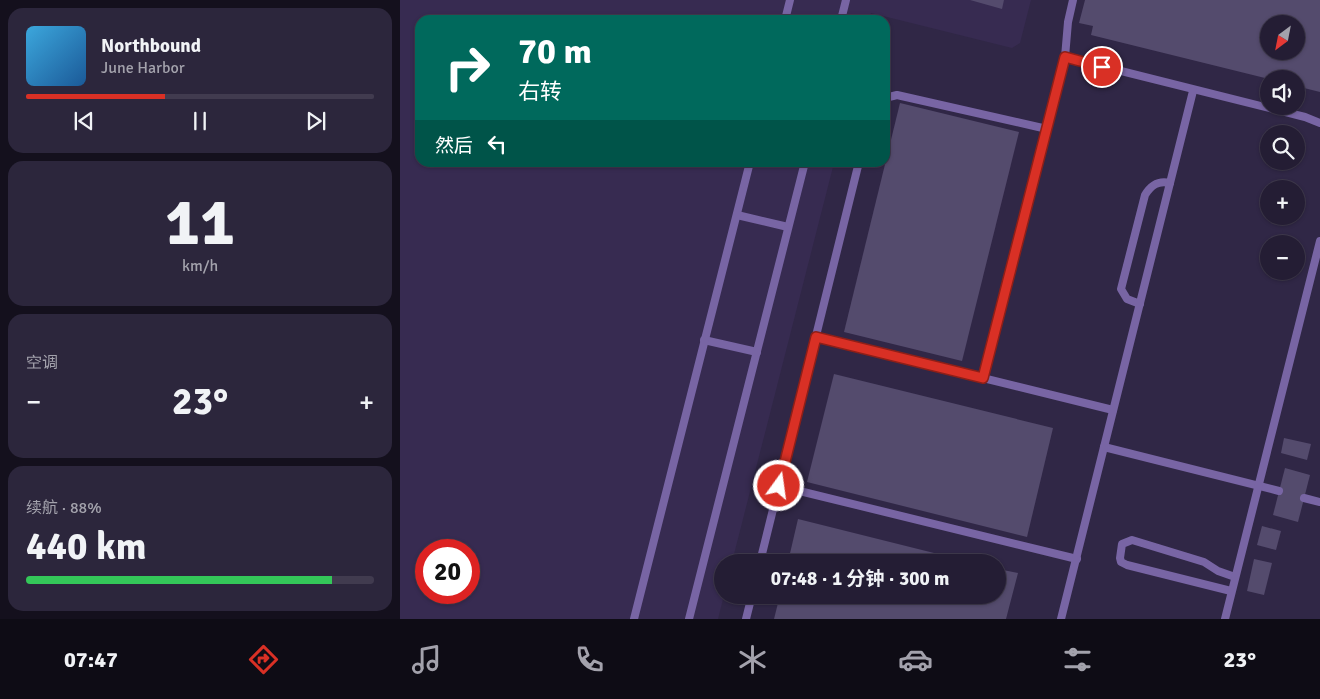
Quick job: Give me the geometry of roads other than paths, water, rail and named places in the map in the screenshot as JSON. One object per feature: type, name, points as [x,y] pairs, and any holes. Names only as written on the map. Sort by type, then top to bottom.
[{"type":"lane","points":[[786,15],[790,0]]},
{"type":"lane","points":[[842,15],[846,0]]},
{"type":"lane","points":[[983,378],[1065,57],[1068,22],[1073,0]]},
{"type":"lane","points":[[1065,57],[1193,91],[1305,117],[1320,123]]},
{"type":"lane","points":[[1061,619],[1193,91]]},
{"type":"lane","points":[[890,97],[897,95],[1047,129]]},
{"type":"lane","points":[[634,619],[749,167]]},
{"type":"lane","points":[[689,619],[804,167]]},
{"type":"lane","points":[[762,554],[858,167]]},
{"type":"lane","points":[[1140,304],[1127,298],[1121,289],[1145,195],[1153,185],[1170,183]]},
{"type":"lane","points":[[737,215],[788,227]]},
{"type":"lane","points":[[1225,619],[1320,241]]},
{"type":"lane","points":[[816,337],[1113,410]]},
{"type":"lane","points":[[704,340],[757,352]]},
{"type":"lane","points":[[1104,447],[1279,491]]},
{"type":"lane","points":[[779,486],[1077,559]]},
{"type":"lane","points":[[1304,498],[1320,502]]},
{"type":"lane","points":[[1232,591],[1127,565],[1121,562],[1122,544],[1132,540],[1204,562],[1218,571],[1235,577]]},
{"type":"lane","points":[[746,619],[750,604]]}]
